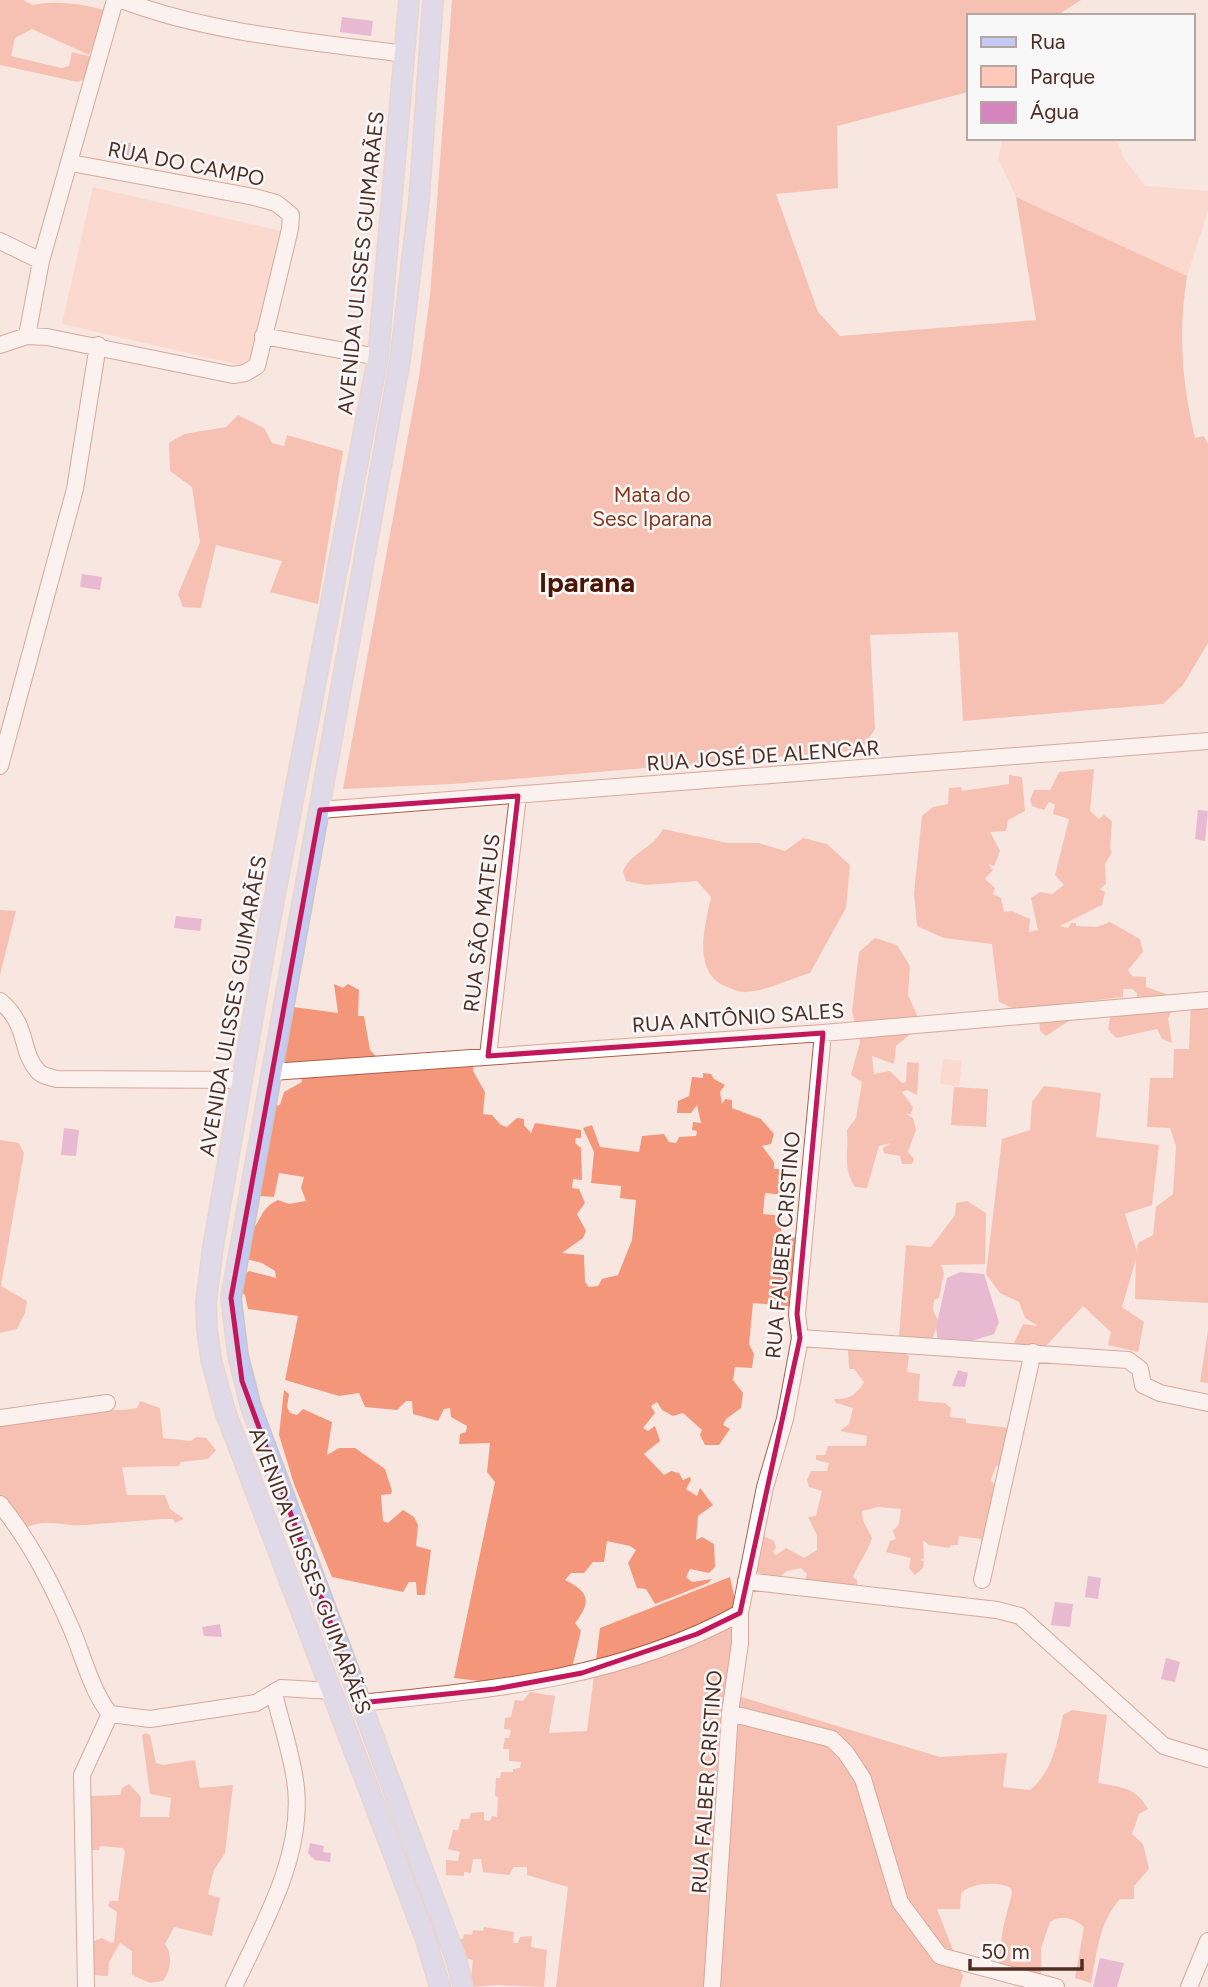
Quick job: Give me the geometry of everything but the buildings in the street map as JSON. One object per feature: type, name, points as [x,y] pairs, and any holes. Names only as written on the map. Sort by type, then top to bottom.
[{"type":"main road","name":"AVENIDA ULISSES GUIMARÃES","points":[[410,0],[378,357],[267,937],[208,1289],[211,1359],[225,1411],[425,1937],[440,1987]]},
{"type":"main road","name":"AVENIDA ULISSES GUIMARÃES","points":[[433,0],[419,200],[400,361],[231,1298],[232,1326],[251,1407],[456,1959],[463,1987]]},
{"type":"main road","points":[[267,937],[295,943]]},
{"type":"street","points":[[27,337],[41,261],[71,163],[115,0]]},
{"type":"street","points":[[122,0],[144,9],[265,35],[405,54]]},
{"type":"street","name":"RUA DO CAMPO","points":[[71,163],[254,197],[285,207],[291,215],[290,229],[263,336]]},
{"type":"street","points":[[0,241],[41,261]]},
{"type":"street","points":[[0,345],[27,337],[98,345],[233,375],[245,373],[257,366],[263,336],[378,357]]},
{"type":"street","points":[[0,766],[75,489],[98,345]]},
{"type":"street","name":"RUA JOSÉ DE ALENCAR","points":[[320,810],[1208,741]]},
{"type":"street","name":"RUA SÃO MATEUS","points":[[488,1056],[518,796]]},
{"type":"street","name":"RUA ANTÔNIO SALES","points":[[272,1072],[400,1066],[488,1056],[823,1033],[1208,1000]]},
{"type":"street","points":[[0,1001],[18,1021],[34,1067],[43,1075],[57,1079],[243,1080]]},
{"type":"street","name":"RUA FAUBER CRISTINO","points":[[746,1581],[765,1487],[785,1419],[800,1338],[798,1301],[823,1033]]},
{"type":"street","points":[[800,1338],[1128,1360],[1140,1369],[1143,1385],[1153,1391],[1208,1403]]},
{"type":"street","points":[[982,1580],[1033,1352]]},
{"type":"street","points":[[0,1418],[107,1403]]},
{"type":"street","points":[[0,1504],[25,1536],[51,1581],[98,1693],[110,1713]]},
{"type":"street","points":[[746,1581],[997,1610],[1020,1616],[1164,1746],[1208,1759]]},
{"type":"street","name":"RUA FALBER CRISTINO","points":[[712,1987],[730,1713],[740,1643],[740,1613],[746,1581]]},
{"type":"street","points":[[360,1703],[505,1688],[582,1673],[697,1634],[740,1613]]},
{"type":"street","points":[[110,1713],[150,1719],[256,1703],[289,1687],[332,1691]]},
{"type":"street","points":[[233,1987],[283,1878],[291,1845],[296,1786],[274,1693]]},
{"type":"street","points":[[86,1987],[82,1775],[110,1713]]},
{"type":"street","points":[[730,1713],[832,1739],[846,1753],[863,1779],[900,1902],[940,1956],[997,1979],[1056,1987]]},
{"type":"street","points":[[1189,1987],[1208,1941]]},
{"type":"highlighted area","points":[[518,796],[488,1056],[823,1033],[797,1314],[800,1338],[740,1613],[697,1634],[582,1673],[495,1689],[360,1703],[242,1381],[231,1298],[320,810]]},
{"type":"green space","points":[[0,0],[23,0],[33,5],[50,3],[89,6],[107,11],[89,55],[32,29],[15,38],[11,56],[61,68],[69,66],[72,52],[92,57],[84,79],[78,82],[0,65]]},
{"type":"green space","name":"Mata do Sesc Iparana","points":[[452,0],[1081,0],[1059,14],[967,14],[967,92],[837,126],[838,188],[776,194],[818,312],[840,336],[1036,320],[1016,197],[1187,276],[1182,338],[1184,378],[1195,438],[1204,436],[1208,444],[1208,643],[1183,685],[1163,704],[963,721],[958,632],[870,635],[875,729],[861,750],[453,784],[343,789],[419,377],[430,296]]},
{"type":"green space","points":[[1002,140],[1117,140],[1123,157],[1145,186],[1208,191],[1208,211],[1187,276],[1016,197],[998,158]]},
{"type":"green space","points":[[93,187],[281,231],[249,367],[62,324]]},
{"type":"green space","points":[[238,415],[264,428],[272,443],[284,446],[287,435],[343,451],[318,604],[270,592],[282,561],[216,545],[201,608],[183,607],[178,594],[200,542],[192,487],[170,471],[169,443],[184,434],[226,427]]},
{"type":"green space","points":[[1094,769],[1090,811],[1099,819],[1104,815],[1112,821],[1112,852],[1105,864],[1106,884],[1100,889],[1105,892],[1102,905],[1060,926],[1068,928],[1071,923],[1076,923],[1076,926],[1097,927],[1110,922],[1140,939],[1143,952],[1128,970],[1132,976],[1146,977],[1146,987],[1166,994],[1172,1010],[1168,1019],[1172,1043],[1162,1039],[1157,1029],[1116,1038],[1108,1029],[1111,1012],[1137,1000],[1137,993],[1132,989],[1123,989],[1123,997],[1073,1003],[1072,1019],[1046,1036],[1040,1031],[1039,1009],[1015,1009],[999,1002],[992,944],[944,938],[917,926],[914,893],[922,816],[933,807],[948,804],[949,788],[961,787],[962,791],[1009,784],[1009,775],[1022,777],[1025,811],[1008,820],[1006,831],[990,832],[1000,851],[994,866],[988,864],[993,870],[985,879],[995,888],[993,894],[1001,898],[1004,912],[1012,911],[1030,919],[1029,932],[1038,930],[1031,898],[1040,892],[1052,894],[1064,885],[1055,875],[1069,819],[1053,814],[1055,805],[1049,802],[1044,810],[1032,806],[1030,800],[1034,790],[1050,790],[1059,772]]},
{"type":"green space","points":[[663,829],[728,843],[759,843],[785,851],[803,838],[827,844],[850,865],[846,908],[810,973],[770,987],[744,992],[717,982],[709,973],[703,949],[711,897],[697,881],[646,885],[626,881],[623,871],[627,864],[654,841]]},
{"type":"green space","points":[[0,910],[16,911],[0,975]]},
{"type":"green space","points":[[875,938],[897,945],[910,966],[908,995],[917,1015],[914,1031],[896,1046],[894,1064],[872,1056],[874,1074],[890,1071],[902,1083],[906,1082],[907,1062],[919,1063],[917,1095],[907,1090],[902,1092],[913,1107],[911,1114],[906,1114],[913,1118],[916,1130],[908,1152],[914,1159],[912,1164],[902,1164],[900,1156],[884,1153],[883,1148],[891,1143],[879,1146],[867,1188],[855,1187],[851,1180],[847,1159],[847,1130],[856,1118],[862,1082],[851,1075],[860,1042],[852,1012],[859,952]]},
{"type":"green space","points":[[334,984],[343,988],[348,984],[359,990],[358,1016],[364,1016],[370,1050],[376,1056],[406,1055],[474,1063],[473,1071],[485,1092],[483,1114],[492,1115],[501,1125],[507,1127],[517,1118],[524,1119],[524,1125],[531,1133],[535,1123],[581,1130],[581,1138],[576,1138],[575,1143],[581,1148],[582,1180],[573,1179],[572,1188],[579,1189],[585,1203],[577,1214],[586,1231],[583,1238],[562,1253],[584,1255],[585,1282],[589,1287],[598,1286],[602,1279],[618,1275],[632,1240],[636,1200],[620,1198],[621,1186],[591,1183],[594,1152],[583,1128],[592,1125],[600,1147],[639,1152],[642,1136],[664,1134],[669,1142],[676,1143],[679,1137],[696,1136],[697,1131],[692,1130],[693,1122],[701,1123],[697,1105],[691,1113],[677,1113],[678,1101],[689,1096],[692,1077],[703,1078],[703,1073],[711,1074],[725,1085],[720,1092],[722,1104],[725,1099],[732,1100],[732,1108],[761,1119],[774,1134],[771,1144],[762,1146],[774,1162],[774,1169],[780,1169],[785,1183],[784,1195],[765,1193],[763,1214],[782,1216],[781,1236],[801,1238],[795,1307],[753,1303],[749,1344],[754,1354],[752,1368],[735,1367],[733,1380],[743,1393],[741,1408],[726,1419],[723,1425],[730,1429],[719,1445],[705,1445],[700,1435],[702,1430],[683,1413],[673,1416],[662,1410],[657,1402],[651,1406],[655,1413],[643,1428],[648,1431],[655,1426],[660,1441],[644,1454],[664,1475],[671,1471],[679,1473],[683,1480],[690,1477],[686,1489],[697,1496],[700,1488],[713,1505],[698,1516],[696,1540],[702,1537],[714,1544],[715,1567],[709,1573],[690,1569],[686,1577],[692,1582],[712,1579],[655,1604],[646,1589],[637,1588],[628,1563],[636,1550],[607,1541],[604,1562],[593,1562],[584,1573],[571,1573],[565,1580],[583,1593],[586,1603],[575,1623],[581,1631],[571,1672],[506,1684],[454,1678],[495,1482],[487,1472],[490,1443],[459,1444],[460,1434],[466,1432],[467,1426],[451,1417],[450,1408],[444,1409],[438,1421],[413,1414],[412,1401],[406,1401],[397,1410],[365,1407],[359,1393],[339,1396],[285,1380],[298,1316],[248,1309],[245,1295],[239,1290],[241,1277],[249,1271],[276,1278],[275,1271],[262,1263],[245,1259],[248,1233],[263,1212],[278,1200],[289,1204],[306,1201],[301,1188],[304,1177],[279,1173],[274,1197],[260,1196],[267,1118],[273,1106],[280,1105],[284,1092],[302,1082],[301,1076],[311,1063],[286,1064],[283,1054],[286,1006],[338,1013]]},
{"type":"green space","points":[[1191,1000],[1208,1000],[1208,1303],[1135,1299],[1136,1259],[1122,1307],[1144,1322],[1138,1352],[1108,1345],[1111,1332],[1083,1306],[1046,1346],[1013,1345],[1023,1324],[1038,1326],[1025,1318],[1019,1302],[1000,1293],[986,1274],[1002,1139],[1030,1130],[1032,1102],[1044,1086],[1101,1093],[1096,1137],[1159,1145],[1152,1205],[1125,1214],[1137,1252],[1138,1243],[1153,1235],[1156,1207],[1173,1194],[1176,1146],[1170,1128],[1147,1127],[1150,1078],[1173,1078],[1174,1049],[1189,1049]]},
{"type":"green space","points":[[943,1059],[962,1061],[959,1086],[940,1084]]},
{"type":"green space","points":[[954,1087],[988,1089],[986,1127],[951,1125]]},
{"type":"green space","points":[[0,1140],[19,1143],[24,1153],[1,1286],[27,1301],[25,1313],[17,1329],[0,1333]]},
{"type":"green space","points":[[967,1201],[986,1213],[985,1264],[941,1265],[944,1273],[939,1298],[934,1300],[933,1310],[938,1321],[933,1338],[899,1337],[906,1245],[931,1247],[955,1215],[956,1203]]},
{"type":"green space","points":[[1208,1330],[1208,1383],[1200,1382]]},
{"type":"green space","points":[[853,1348],[904,1353],[909,1356],[907,1372],[920,1374],[918,1401],[945,1403],[951,1408],[950,1417],[966,1419],[966,1423],[1011,1428],[1008,1445],[1002,1450],[1008,1453],[1006,1464],[996,1466],[991,1480],[1000,1491],[983,1555],[981,1539],[959,1536],[958,1545],[951,1545],[949,1548],[929,1545],[923,1540],[924,1558],[920,1560],[924,1561],[923,1568],[915,1575],[909,1568],[911,1558],[886,1552],[890,1541],[896,1539],[893,1531],[899,1524],[901,1509],[878,1507],[862,1511],[863,1520],[872,1538],[853,1577],[857,1580],[857,1585],[849,1588],[804,1583],[807,1574],[801,1568],[787,1571],[778,1578],[752,1572],[763,1536],[774,1541],[776,1548],[773,1552],[776,1555],[786,1548],[804,1558],[817,1550],[817,1535],[808,1517],[816,1516],[822,1491],[809,1487],[807,1480],[811,1471],[827,1471],[829,1463],[816,1460],[816,1455],[825,1455],[828,1446],[866,1446],[867,1436],[840,1431],[849,1424],[853,1408],[836,1403],[834,1399],[852,1395],[864,1382],[854,1369],[849,1369],[848,1350]]},
{"type":"green space","points":[[284,1390],[289,1394],[287,1407],[290,1413],[297,1415],[303,1409],[332,1422],[327,1455],[339,1448],[355,1448],[385,1469],[392,1491],[391,1494],[381,1495],[383,1521],[388,1523],[403,1510],[414,1517],[418,1525],[416,1546],[431,1550],[425,1595],[417,1595],[416,1582],[409,1582],[403,1592],[332,1577],[294,1484],[279,1435]]},
{"type":"green space","points":[[140,1401],[160,1408],[163,1438],[191,1441],[196,1437],[206,1438],[216,1450],[208,1459],[181,1462],[179,1466],[122,1467],[127,1495],[165,1495],[170,1509],[184,1519],[175,1523],[173,1519],[162,1519],[76,1525],[41,1523],[26,1528],[0,1495],[0,1420],[54,1414],[77,1417],[81,1412],[137,1408]]},
{"type":"green space","points":[[730,1577],[745,1647],[738,1696],[940,1757],[1007,1753],[1003,1787],[1030,1790],[1049,1765],[1063,1715],[1072,1710],[1107,1715],[1098,1783],[1133,1792],[1148,1809],[1139,1814],[1132,1834],[1143,1844],[1149,1869],[1134,1886],[1134,1899],[1120,1899],[1107,1917],[1091,1983],[1075,1978],[1084,1927],[1068,1918],[1050,1922],[1041,1948],[1041,1975],[998,1968],[1003,1928],[1012,1893],[1011,1888],[992,1884],[978,1885],[961,1893],[960,1909],[937,1909],[963,1976],[960,1987],[556,1987],[568,1887],[527,1875],[527,1867],[514,1867],[509,1875],[483,1872],[481,1859],[473,1859],[471,1873],[464,1872],[464,1876],[446,1875],[446,1860],[458,1861],[460,1852],[448,1849],[453,1830],[458,1830],[461,1819],[469,1819],[471,1813],[484,1812],[484,1820],[490,1821],[492,1816],[497,1817],[496,1778],[500,1778],[501,1772],[513,1772],[513,1769],[520,1768],[521,1762],[509,1761],[509,1749],[503,1749],[505,1738],[509,1738],[511,1730],[504,1729],[505,1718],[511,1717],[515,1700],[523,1701],[530,1692],[555,1696],[549,1733],[587,1731],[600,1628]]},
{"type":"green space","points":[[142,1735],[150,1735],[156,1763],[163,1765],[195,1760],[200,1788],[233,1785],[225,1853],[214,1870],[208,1894],[220,1898],[212,1936],[174,1927],[165,1944],[170,1958],[168,1972],[163,1981],[150,1983],[132,1975],[132,1951],[120,1943],[109,1962],[108,1976],[90,1975],[91,1942],[102,1938],[114,1942],[117,1912],[108,1906],[110,1901],[118,1901],[125,1852],[123,1848],[100,1846],[99,1850],[89,1850],[89,1796],[120,1795],[122,1788],[129,1784],[141,1797],[140,1817],[169,1817],[171,1798],[150,1794]]},
{"type":"green space","points":[[484,1927],[514,1932],[513,1943],[518,1943],[520,1937],[532,1936],[531,1947],[547,1950],[544,1987],[470,1987],[473,1960],[459,1956],[460,1939],[463,1939],[464,1934],[472,1935],[473,1930],[483,1931]]},
{"type":"water","points":[[342,17],[373,21],[371,36],[340,32]]},
{"type":"water","points":[[112,140],[131,143],[129,157],[110,154]]},
{"type":"water","points":[[82,574],[102,577],[100,590],[80,587]]},
{"type":"water","points":[[1198,810],[1208,811],[1205,841],[1195,839]]},
{"type":"water","points":[[176,916],[202,919],[200,931],[174,928]]},
{"type":"water","points":[[64,1128],[79,1130],[76,1156],[61,1155]]},
{"type":"water","points":[[960,1272],[984,1274],[999,1322],[994,1334],[962,1344],[938,1340],[936,1328],[947,1278]]},
{"type":"water","points":[[958,1370],[968,1373],[965,1387],[952,1386]]},
{"type":"water","points":[[1088,1576],[1101,1578],[1098,1599],[1085,1597]]},
{"type":"water","points":[[1055,1602],[1073,1604],[1070,1627],[1051,1625]]},
{"type":"water","points":[[220,1624],[222,1637],[204,1636],[202,1627]]},
{"type":"water","points":[[1166,1658],[1180,1662],[1175,1682],[1161,1679]]},
{"type":"water","points":[[310,1843],[324,1846],[323,1852],[331,1853],[330,1862],[315,1860],[308,1853]]},
{"type":"water","points":[[1100,1958],[1124,1963],[1117,1987],[1093,1987]]},
{"type":"district","name":"Iparana","points":[[587,582]]}]
